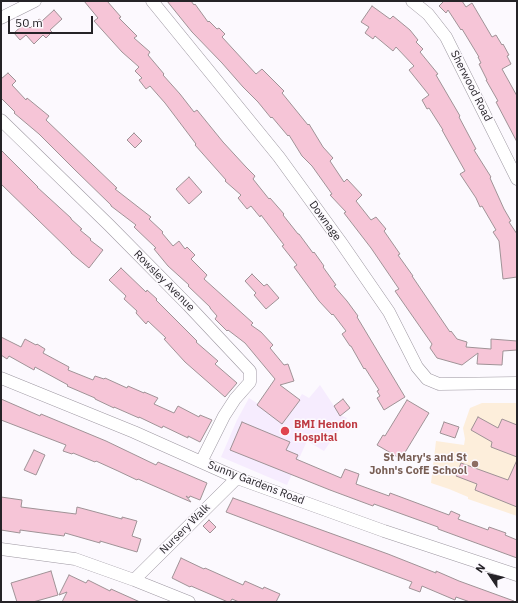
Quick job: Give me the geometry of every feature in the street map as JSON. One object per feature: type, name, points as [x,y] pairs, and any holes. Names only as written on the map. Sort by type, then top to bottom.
[{"type":"street","points":[[1,18],[35,1]]},
{"type":"street","name":"Downage","points":[[152,1],[284,163],[389,312],[416,367],[427,379],[439,384],[517,383]]},
{"type":"street","name":"Sherwood Road","points":[[412,1],[428,14],[446,37],[517,179]]},
{"type":"street","name":"Rowsley Avenue","points":[[1,120],[178,295],[250,371],[250,382],[235,399],[224,416],[201,462]]},
{"type":"street","name":"Sunny Gardens Road","points":[[1,378],[134,432],[237,478],[384,531],[517,575]]},
{"type":"street","name":"Nursery Walk","points":[[134,580],[237,478]]},
{"type":"street","points":[[1,550],[75,559],[189,602]]},
{"type":"shaded area","name":"BMI Hendon Hospital","points":[[320,385],[340,415],[347,418],[324,451],[307,441],[287,485],[221,457],[237,420],[249,398],[285,421],[302,394],[309,398]]},
{"type":"shaded area","name":"St Mary's and St John's CofE School","points":[[482,403],[517,403],[517,516],[468,499],[468,497],[431,483],[436,441],[464,445],[465,439],[463,428],[470,408]]},
{"type":"building","points":[[84,1],[107,1],[121,17],[119,18],[137,36],[134,38],[150,52],[148,55],[194,112],[197,110],[223,142],[255,176],[253,179],[269,199],[270,198],[284,214],[283,215],[313,253],[314,252],[336,285],[334,286],[358,316],[357,317],[405,397],[384,410],[377,398],[380,396],[377,391],[379,390],[342,334],[346,331],[333,314],[332,315],[319,301],[294,267],[297,265],[282,246],[284,245],[261,215],[260,217],[251,206],[247,209],[238,198],[241,195],[225,181],[226,180],[195,145],[196,144],[165,103],[150,86],[146,89],[139,80],[142,78],[135,71],[139,67],[122,52],[94,21],[98,18]]},
{"type":"building","points":[[167,1],[191,1],[194,5],[195,4],[208,22],[209,21],[217,29],[219,28],[225,34],[222,37],[256,74],[262,69],[284,91],[282,93],[308,125],[309,124],[323,147],[333,158],[330,161],[344,182],[347,179],[362,195],[356,201],[371,220],[376,217],[386,229],[384,231],[400,254],[398,255],[450,332],[451,331],[457,339],[467,342],[466,347],[491,349],[491,339],[517,341],[517,350],[503,351],[502,365],[477,364],[478,353],[462,365],[437,358],[430,348],[432,344],[395,291],[399,289],[371,248],[344,213],[346,212],[330,195],[332,194],[312,166],[302,156],[289,135],[288,136],[272,117],[271,118],[258,102],[192,32]]},
{"type":"building","points":[[443,1],[462,1],[466,7],[472,3],[492,37],[496,35],[509,55],[507,56],[511,64],[502,69],[517,96],[517,142],[496,102],[498,101],[486,80],[479,64],[481,63],[479,57],[462,29],[461,30],[448,10],[446,13],[439,6]]},
{"type":"building","points":[[372,6],[390,19],[393,16],[410,30],[418,40],[416,42],[423,49],[420,52],[438,74],[436,75],[460,116],[459,117],[476,149],[474,150],[491,177],[490,178],[504,209],[511,221],[509,222],[517,234],[517,277],[503,279],[499,241],[493,232],[496,230],[482,206],[480,207],[476,198],[460,174],[465,171],[443,130],[422,100],[429,95],[409,70],[414,66],[396,47],[393,51],[375,36],[373,39],[365,33],[369,27],[361,22]]},
{"type":"building","points":[[54,10],[62,19],[50,30],[52,32],[46,38],[43,35],[34,44],[26,35],[20,40],[14,33],[25,23],[30,28],[39,19],[42,21]]},
{"type":"building","points":[[8,73],[16,81],[12,85],[26,100],[27,98],[49,116],[46,120],[117,188],[115,189],[151,217],[149,219],[163,232],[162,233],[173,246],[179,241],[185,249],[187,247],[195,255],[191,259],[207,275],[204,279],[253,323],[251,325],[261,332],[273,345],[270,348],[284,365],[288,364],[294,381],[280,385],[300,400],[282,424],[257,405],[275,379],[245,343],[228,330],[227,331],[215,319],[217,316],[210,307],[168,266],[154,249],[156,248],[134,227],[136,225],[111,206],[39,134],[14,113],[15,112],[1,98],[1,79]]},
{"type":"building","points":[[134,133],[142,141],[135,148],[127,140]]},
{"type":"building","points":[[1,150],[37,187],[82,229],[80,230],[91,239],[90,240],[103,250],[89,268],[71,253],[1,184]]},
{"type":"building","points":[[189,177],[202,192],[189,204],[176,189]]},
{"type":"building","points":[[121,268],[146,292],[147,290],[157,299],[156,300],[197,341],[196,342],[218,361],[215,364],[237,383],[225,397],[185,362],[164,339],[166,338],[148,321],[146,324],[136,313],[137,311],[124,299],[126,296],[109,280]]},
{"type":"building","points":[[252,274],[264,286],[267,284],[279,298],[266,309],[254,295],[256,293],[245,281]]},
{"type":"building","points":[[1,337],[21,347],[25,339],[36,345],[37,344],[45,349],[43,353],[69,367],[68,370],[93,380],[95,376],[105,378],[127,388],[128,386],[144,392],[158,398],[154,404],[174,413],[178,406],[199,417],[200,415],[212,420],[200,442],[163,426],[162,428],[67,386],[68,385],[35,367],[34,370],[9,356],[7,359],[1,355]]},
{"type":"building","points":[[1,399],[40,416],[41,414],[106,441],[156,465],[158,462],[207,483],[200,500],[186,496],[191,502],[96,461],[95,462],[73,453],[63,451],[66,445],[1,420]]},
{"type":"building","points":[[343,399],[350,408],[340,416],[334,406]]},
{"type":"building","points":[[407,400],[429,413],[401,459],[377,445],[383,435],[385,436]]},
{"type":"building","points":[[478,417],[498,428],[502,419],[517,425],[517,457],[491,447],[492,442],[471,430]]},
{"type":"building","points":[[242,422],[290,442],[286,450],[298,455],[296,459],[341,478],[345,469],[359,474],[356,484],[389,496],[390,493],[449,515],[451,511],[460,515],[458,519],[488,530],[489,527],[506,533],[505,535],[517,540],[517,558],[438,529],[438,527],[374,504],[373,506],[330,490],[230,450]]},
{"type":"building","points":[[444,422],[459,427],[455,438],[440,433]]},
{"type":"building","points":[[34,450],[45,455],[36,475],[24,470]]},
{"type":"building","points":[[517,460],[517,507],[475,490],[477,484],[456,476],[461,463],[508,480]]},
{"type":"building","points":[[1,497],[22,500],[21,507],[76,514],[77,507],[122,519],[122,517],[137,521],[132,536],[141,539],[137,552],[65,533],[64,536],[20,530],[20,533],[1,530]]},
{"type":"building","points":[[233,498],[436,573],[436,571],[514,602],[470,602],[456,597],[455,600],[422,586],[420,592],[409,588],[412,582],[226,512]]},
{"type":"building","points":[[209,520],[216,527],[210,533],[203,526]]},
{"type":"building","points":[[181,558],[243,585],[245,581],[263,589],[264,587],[280,594],[276,602],[239,602],[232,599],[228,602],[172,578]]},
{"type":"building","points":[[51,571],[58,595],[33,602],[17,602],[11,583]]},
{"type":"building","points":[[69,575],[86,583],[88,580],[110,591],[111,589],[140,602],[62,602],[67,592],[59,595]]},
{"type":"place","name":"BMI Hendon Hospital","points":[[285,431]]},
{"type":"place","name":"St Mary's and St John's CofE School","points":[[475,464]]}]
